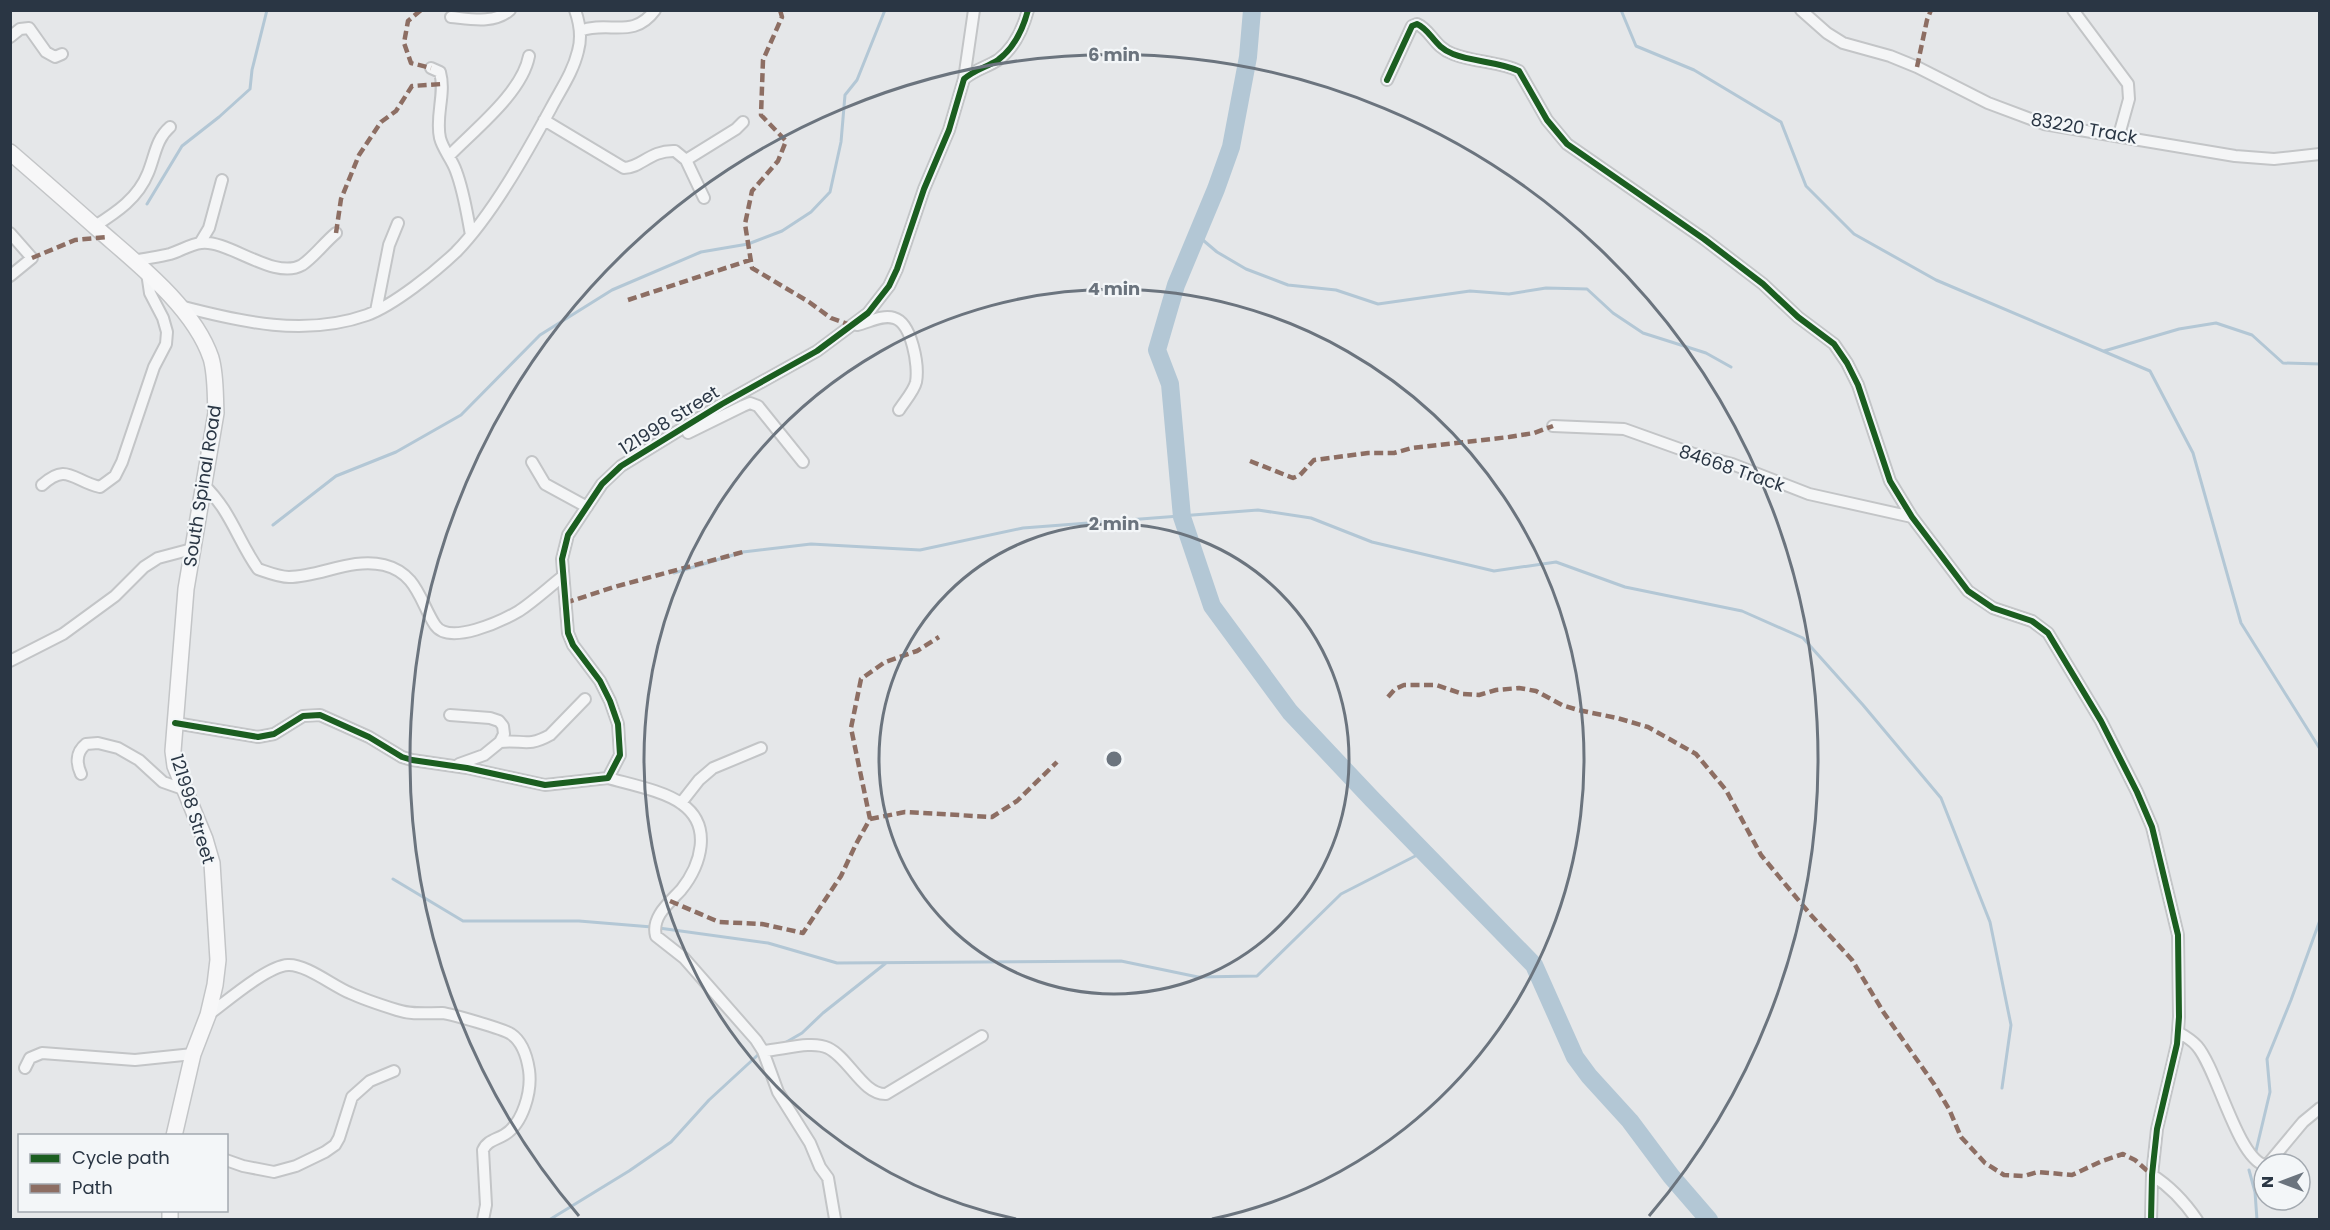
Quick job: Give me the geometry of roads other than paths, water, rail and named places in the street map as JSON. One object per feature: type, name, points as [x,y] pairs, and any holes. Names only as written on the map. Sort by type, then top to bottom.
[{"type":"street","points":[[451,17],[484,20],[505,15],[510,10]]},
{"type":"street","points":[[179,306],[239,322],[326,326],[376,310],[411,289],[454,254],[471,236],[528,150],[570,74],[579,49],[580,31],[575,10]]},
{"type":"street","points":[[580,31],[590,27],[617,28],[641,25],[655,10]]},
{"type":"street","name":"121998 Street","points":[[176,1134],[193,1054],[208,1015],[218,960],[212,863],[205,839],[175,766],[173,752],[175,723],[258,737],[274,734],[303,717],[320,715],[369,737],[402,757],[429,764],[452,766],[545,785],[608,778],[620,755],[618,724],[600,681],[573,645],[568,633],[562,559],[568,535],[602,484],[611,475],[722,404],[817,351],[853,326],[878,301],[889,286],[897,269],[924,189],[949,130],[964,79],[974,10]]},
{"type":"street","points":[[964,79],[997,60],[1006,52],[1024,25],[1028,10]]},
{"type":"street","name":"83220 Track","points":[[1801,10],[1827,33],[1843,43],[1890,56],[2007,112],[2044,124],[2235,156],[2274,159],[2319,154]]},
{"type":"street","points":[[2073,10],[2128,84],[2129,99],[2119,135]]},
{"type":"street","points":[[1387,80],[1412,26],[1417,24],[1443,50],[1477,62],[1519,71],[1547,120],[1567,144],[1704,239],[1834,344],[1858,385],[1890,480],[1912,517],[1968,591],[1993,608],[2032,621],[2048,633],[2101,721],[2152,827],[2176,923],[2179,965],[2178,1032],[2175,1058],[2160,1115],[2152,1175],[2151,1220]]},
{"type":"street","points":[[10,37],[21,29],[29,28],[46,52],[56,57],[62,54]]},
{"type":"street","points":[[448,156],[497,108],[523,75],[529,56]]},
{"type":"street","points":[[431,68],[440,72],[442,78],[439,130],[441,141],[456,170],[465,200],[471,236]]},
{"type":"street","points":[[544,120],[624,168],[632,168],[652,154],[675,151],[686,160],[704,198]]},
{"type":"street","points":[[686,160],[736,129],[743,122]]},
{"type":"street","points":[[95,226],[129,202],[138,191],[148,174],[158,142],[170,127]]},
{"type":"street","name":"South Spinal Road","points":[[10,152],[147,273],[179,306],[198,331],[211,359],[216,413],[192,549],[182,630],[175,723]]},
{"type":"street","points":[[200,243],[209,228],[222,180]]},
{"type":"street","points":[[376,310],[389,245],[398,223]]},
{"type":"street","points":[[10,233],[32,258],[10,276]]},
{"type":"street","points":[[134,261],[170,254],[200,243],[220,245],[248,259],[294,267],[302,264],[336,234]]},
{"type":"street","points":[[42,485],[58,473],[100,487],[115,476],[135,426],[154,368],[166,344],[167,332],[163,318],[150,293],[147,273]]},
{"type":"street","name":"121998 Street","points":[[853,326],[879,318],[895,318],[905,326],[909,333],[916,384],[898,410]]},
{"type":"street","points":[[663,442],[750,403],[758,406],[803,462]]},
{"type":"street","name":"84668 Track","points":[[1552,426],[1624,429],[1694,454],[1732,464],[1809,494],[1912,517]]},
{"type":"street","points":[[532,462],[545,484],[587,507]]},
{"type":"street","points":[[203,484],[227,513],[258,569],[286,578],[358,565],[386,565],[410,581],[421,594],[435,625],[443,633],[457,634],[497,622],[519,611],[562,577]]},
{"type":"street","points":[[10,661],[63,634],[114,596],[144,567],[158,558],[192,549]]},
{"type":"street","points":[[500,742],[531,743],[543,739],[550,735],[585,699]]},
{"type":"street","points":[[450,715],[496,719],[503,726],[504,735],[500,742],[484,755],[452,766]]},
{"type":"street","points":[[81,774],[77,763],[80,750],[86,744],[98,742],[129,754],[163,782],[183,789]]},
{"type":"street","points":[[681,803],[699,780],[713,768],[760,748]]},
{"type":"street","points":[[608,778],[644,788],[681,803],[691,813],[701,834],[701,851],[687,881],[656,921],[654,928],[656,936],[684,958],[698,973],[763,1051],[778,1092],[810,1143],[820,1167],[828,1178],[835,1219]]},
{"type":"street","points":[[208,1015],[259,977],[290,965],[306,970],[348,993],[398,1010],[421,1014],[448,1014],[512,1035],[521,1044],[527,1060],[530,1084],[520,1117],[513,1129],[487,1144],[483,1150],[486,1205],[483,1220]]},
{"type":"street","points":[[2178,1032],[2198,1047],[2207,1062],[2225,1107],[2252,1154]]},
{"type":"street","points":[[763,1051],[818,1045],[829,1048],[871,1090],[879,1094],[886,1094],[982,1036]]},
{"type":"street","points":[[25,1068],[30,1058],[42,1053],[135,1060],[193,1054]]},
{"type":"street","points":[[228,1161],[274,1172],[296,1166],[325,1152],[339,1138],[352,1096],[370,1081],[394,1071]]},
{"type":"street","points":[[2277,1152],[2303,1122],[2319,1108]]},
{"type":"street","points":[[2152,1175],[2167,1184],[2197,1220]]},
{"type":"waterway","points":[[147,204],[182,146],[250,89],[252,70],[267,10]]},
{"type":"waterway","points":[[273,525],[336,476],[396,452],[461,415],[540,335],[612,290],[701,252],[748,244],[782,231],[811,212],[830,192],[841,142],[845,95],[857,80],[885,10]]},
{"type":"waterway","points":[[1252,10],[1248,57],[1231,147],[1176,285],[1157,350],[1170,384],[1182,517],[1212,606],[1290,712],[1534,965],[1575,1057],[1630,1121],[1671,1176],[1709,1220]]},
{"type":"waterway","points":[[1621,10],[1636,46],[1694,70],[1781,122],[1806,186],[1854,234],[1936,280],[2150,371],[2193,453],[2241,623],[2320,749]]},
{"type":"waterway","points":[[1197,235],[1217,252],[1246,269],[1288,285],[1336,290],[1378,304],[1470,291],[1509,294],[1546,288],[1587,289],[1613,313],[1643,333],[1706,353],[1731,367]]},
{"type":"waterway","points":[[2104,351],[2179,329],[2216,323],[2252,335],[2283,363],[2320,364]]},
{"type":"waterway","points":[[674,573],[743,552],[811,544],[920,550],[1023,528],[1258,510],[1311,518],[1372,542],[1494,571],[1556,562],[1625,587],[1742,611],[1803,638],[1941,798],[1990,922],[2011,1025],[2002,1088]]},
{"type":"waterway","points":[[659,928],[768,943],[837,963],[1121,961],[1198,977],[1257,976],[1341,894],[1425,851]]},
{"type":"waterway","points":[[393,879],[463,921],[579,921],[652,927]]},
{"type":"waterway","points":[[2256,1152],[2270,1092],[2267,1059],[2320,920]]},
{"type":"waterway","points":[[783,1044],[802,1033],[823,1013],[886,963]]},
{"type":"waterway","points":[[549,1220],[629,1171],[671,1142],[709,1100],[760,1053]]},
{"type":"waterway","points":[[2249,1170],[2255,1192],[2257,1220]]}]
